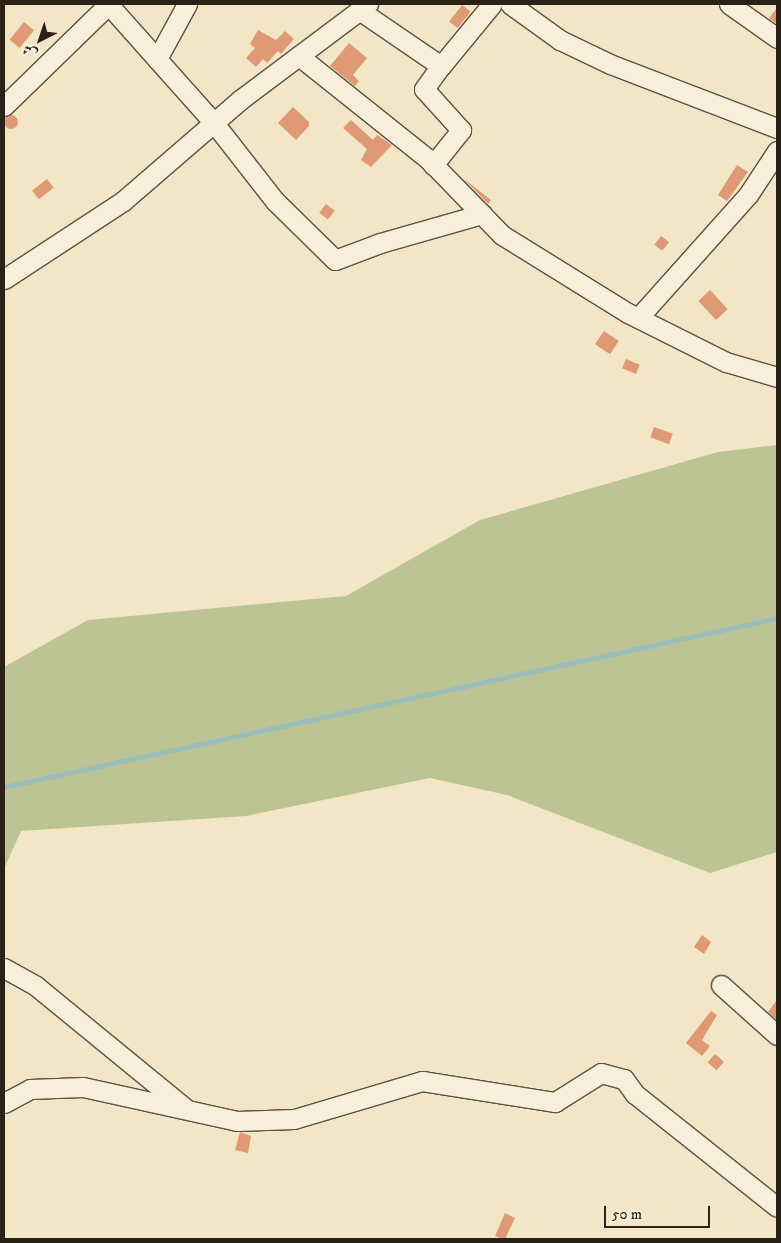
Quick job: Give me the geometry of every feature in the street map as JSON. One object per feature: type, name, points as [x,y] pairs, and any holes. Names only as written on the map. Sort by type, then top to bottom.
[{"type":"street","points":[[4,106],[108,4],[214,123],[275,201],[335,260],[380,243],[482,214]]},
{"type":"street","points":[[157,59],[188,4]]},
{"type":"street","points":[[433,165],[461,130],[424,89],[492,4]]},
{"type":"street","points":[[510,4],[560,40],[602,60],[777,128]]},
{"type":"street","points":[[4,279],[123,201],[214,123],[363,7],[441,66]]},
{"type":"street","points":[[742,7],[777,38]]},
{"type":"street","points":[[299,56],[433,165],[502,235],[638,318],[726,362],[777,377]]},
{"type":"street","points":[[638,318],[748,195],[777,151]]},
{"type":"street","points":[[4,968],[36,986],[188,1110]]},
{"type":"street","points":[[721,984],[777,1035]]},
{"type":"street","points":[[4,1103],[30,1089],[83,1087],[237,1121],[294,1120],[422,1081],[555,1102],[601,1073],[624,1078],[635,1094],[777,1207]]},
{"type":"green space","points":[[777,445],[777,852],[710,873],[507,795],[430,778],[246,816],[21,831],[4,869],[4,667],[88,620],[346,596],[480,520],[718,452]]},
{"type":"building","points":[[462,5],[471,12],[458,28],[449,22]]},
{"type":"building","points":[[777,8],[777,24],[769,18]]},
{"type":"building","points":[[24,22],[34,30],[20,48],[10,40]]},
{"type":"building","points":[[258,30],[276,40],[285,31],[294,39],[281,54],[278,51],[267,63],[263,59],[256,67],[246,58],[255,48],[250,44]]},
{"type":"building","points":[[349,43],[367,58],[353,75],[359,81],[355,86],[330,66]]},
{"type":"building","points":[[293,107],[309,122],[309,126],[296,140],[278,123]]},
{"type":"building","points":[[11,115],[16,117],[18,122],[16,127],[11,129],[6,127],[4,122],[6,117]]},
{"type":"building","points":[[351,120],[373,140],[377,135],[392,145],[371,167],[361,160],[367,149],[343,128]]},
{"type":"building","points":[[737,165],[748,172],[727,201],[718,195]]},
{"type":"building","points":[[463,178],[491,200],[488,204]]},
{"type":"building","points":[[47,179],[54,188],[39,199],[32,191]]},
{"type":"building","points":[[326,204],[335,211],[328,219],[319,213]]},
{"type":"building","points":[[661,236],[669,242],[662,251],[654,245]]},
{"type":"building","points":[[710,290],[728,309],[716,320],[698,301]]},
{"type":"building","points":[[604,331],[619,341],[610,354],[595,344]]},
{"type":"building","points":[[626,359],[640,365],[636,374],[622,368]]},
{"type":"building","points":[[654,427],[673,434],[669,444],[650,437]]},
{"type":"building","points":[[702,935],[711,942],[704,954],[694,947]]},
{"type":"building","points":[[777,1000],[777,1017],[776,1019],[768,1012]]},
{"type":"building","points":[[711,1011],[717,1015],[702,1040],[710,1046],[702,1056],[686,1043]]},
{"type":"building","points":[[715,1054],[724,1062],[717,1070],[708,1062]]},
{"type":"building","points":[[240,1132],[251,1136],[248,1153],[235,1150]]},
{"type":"building","points":[[505,1213],[515,1218],[505,1239],[502,1239],[495,1236]]},
{"type":"waterway","points":[[4,787],[777,618]]}]
